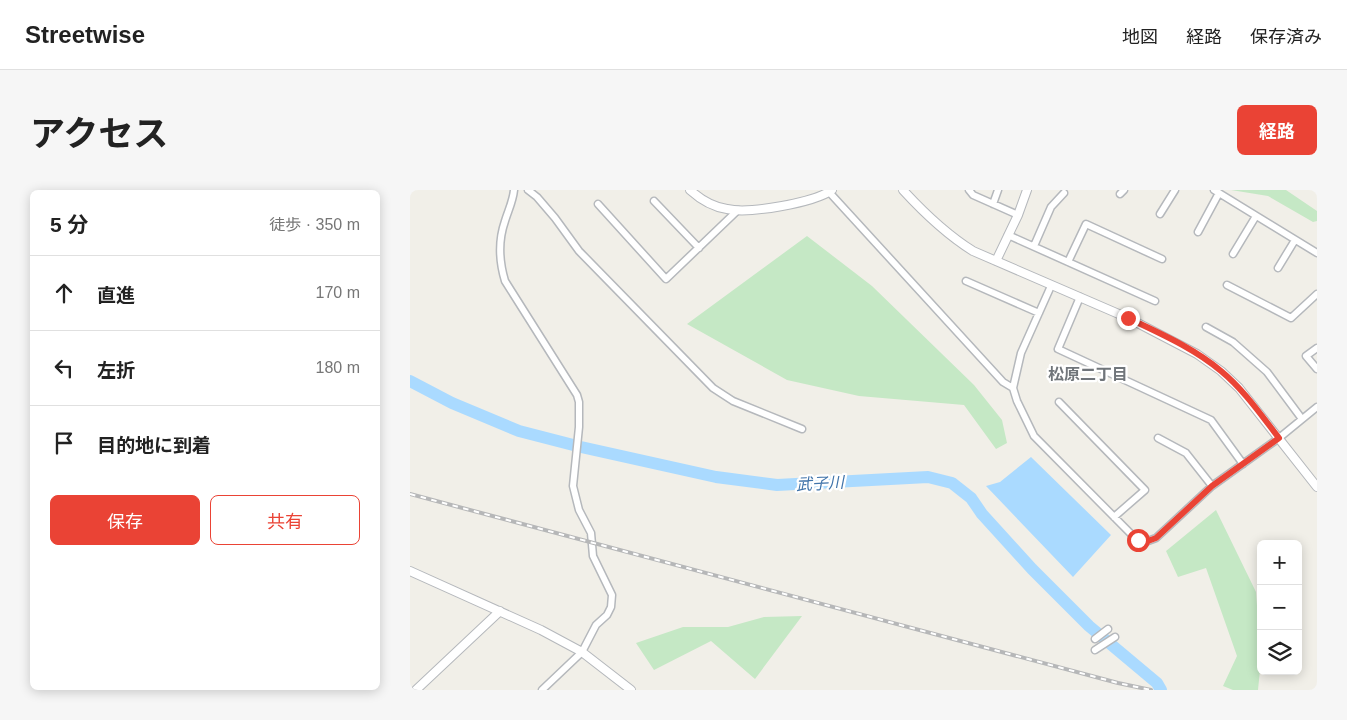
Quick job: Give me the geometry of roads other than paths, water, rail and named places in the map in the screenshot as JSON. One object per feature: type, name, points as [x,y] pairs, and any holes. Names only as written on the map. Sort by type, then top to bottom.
[{"type":"street","points":[[514,190],[500,243],[500,264],[505,281],[577,395],[579,402],[579,427],[573,486],[579,510],[591,533],[593,556],[612,595],[611,607],[596,625],[582,652],[542,690]]},
{"type":"street","points":[[528,190],[537,197],[555,218],[579,252],[713,388],[733,401],[802,429]]},
{"type":"street","points":[[690,190],[699,198],[726,209],[749,211],[804,201],[830,191],[1002,382],[1013,388]]},
{"type":"street","points":[[903,190],[926,215],[950,236],[973,251],[1160,334],[1197,354],[1221,370],[1239,388],[1317,487]]},
{"type":"street","points":[[969,190],[973,195],[1018,215]]},
{"type":"street","points":[[993,204],[998,190]]},
{"type":"street","points":[[996,261],[1018,215],[1027,190]]},
{"type":"street","points":[[1160,214],[1175,190]]},
{"type":"street","points":[[1198,232],[1217,192],[1317,253]]},
{"type":"street","points":[[1034,246],[1051,207],[1064,193]]},
{"type":"street","points":[[654,202],[699,248]]},
{"type":"street","points":[[598,204],[666,279],[738,210]]},
{"type":"street","points":[[1233,254],[1256,216]]},
{"type":"street","points":[[1068,262],[1086,224],[1162,259]]},
{"type":"street","points":[[1008,235],[1155,300]]},
{"type":"street","points":[[1278,268],[1295,240]]},
{"type":"street","points":[[966,281],[1039,313]]},
{"type":"street","points":[[1227,284],[1291,318],[1317,294]]},
{"type":"street","points":[[1051,286],[1021,353],[1013,388],[1022,414],[1034,436],[1138,540],[1148,541],[1156,538],[1212,486],[1279,438],[1317,406]]},
{"type":"street","points":[[1080,297],[1058,349],[1211,420],[1242,464]]},
{"type":"street","points":[[1206,327],[1233,342],[1267,372],[1302,419]]},
{"type":"street","points":[[1317,348],[1306,356],[1317,370]]},
{"type":"street","points":[[1059,402],[1145,490],[1114,517]]},
{"type":"street","points":[[1158,438],[1186,453],[1212,486]]},
{"type":"street","points":[[410,571],[542,630],[582,652],[631,690]]},
{"type":"street","points":[[416,690],[500,611]]},
{"type":"street","points":[[1095,639],[1108,629]]},
{"type":"street","points":[[1095,650],[1115,637]]},
{"type":"water","points":[[1031,457],[1111,535],[1073,577],[986,486],[1000,482]]},
{"type":"waterway","name":"武子川","points":[[410,381],[452,403],[519,431],[716,477],[777,485],[928,477],[952,483],[971,498],[982,514],[1032,569],[1089,626],[1157,683],[1161,690]]},
{"type":"railway","points":[[410,494],[1118,683],[1151,690]]},
{"type":"district","name":"松原二丁目","points":[[1088,374]]}]
